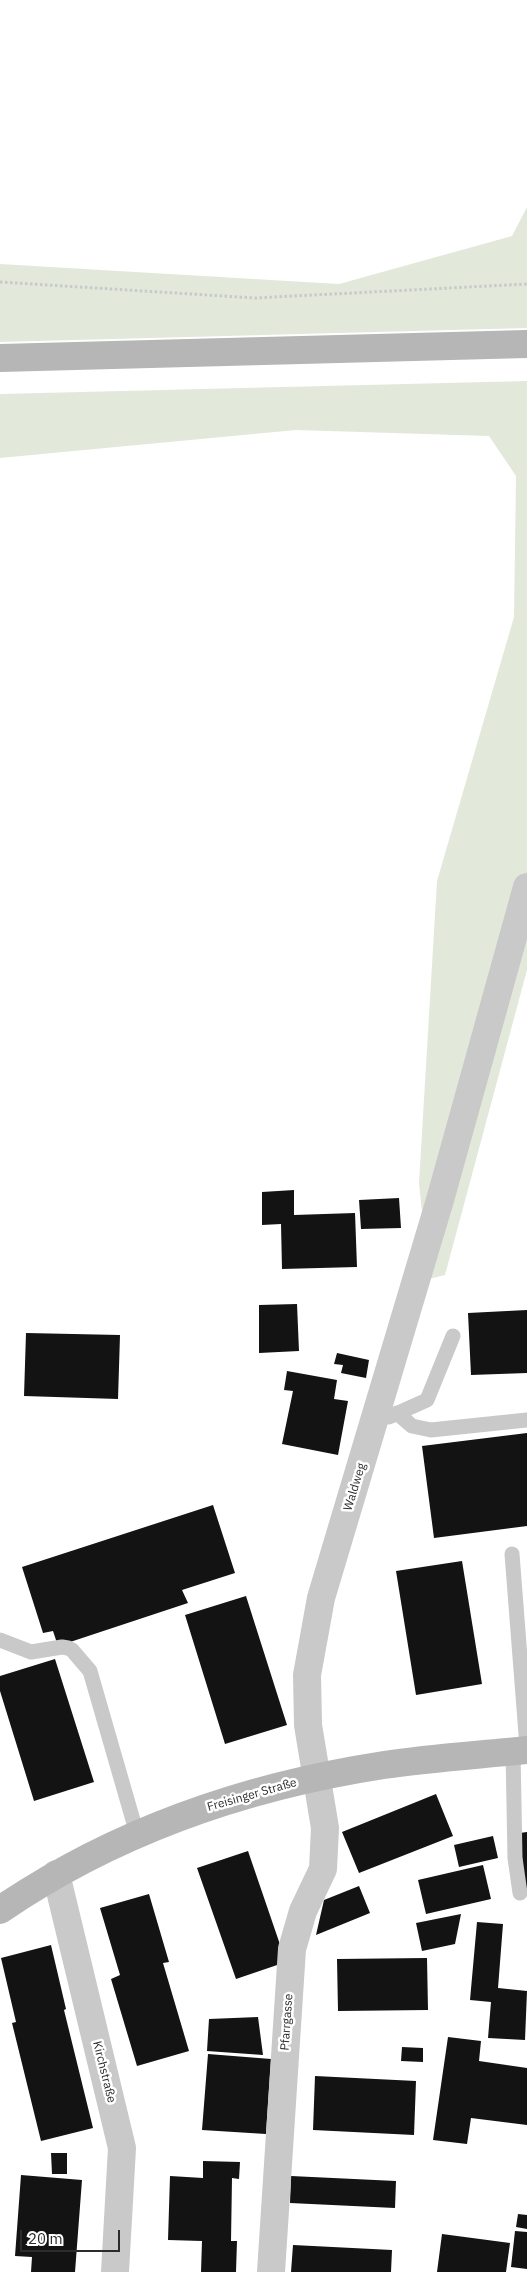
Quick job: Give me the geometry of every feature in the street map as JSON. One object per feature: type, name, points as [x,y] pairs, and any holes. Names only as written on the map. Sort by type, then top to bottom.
[{"type":"street","points":[[0,358],[515,344]]},
{"type":"street","name":"Waldweg","points":[[317,1778],[308,1725],[307,1675],[321,1598],[386,1418],[440,1200],[527,888]]},
{"type":"street","name":"Freisinger Straße","points":[[0,1910],[56,1874],[105,1848],[199,1810],[252,1794],[317,1778],[384,1765],[522,1749]]},
{"type":"street","name":"Pfarrgasse","points":[[271,2272],[292,1949],[303,1911],[323,1869],[326,1828],[317,1778]]},
{"type":"street","name":"Kirchstraße","points":[[56,1874],[122,2148],[115,2272]]},
{"type":"lane","points":[[386,1418],[427,1400],[453,1336]]},
{"type":"lane","points":[[386,1418],[431,1430],[527,1420]]},
{"type":"lane","points":[[512,1554],[522,1749],[515,1858],[520,1893]]},
{"type":"lane","points":[[0,1640],[30,1652],[62,1647],[68,1648],[90,1671],[137,1834]]},
{"type":"path","points":[[0,282],[254,298],[527,284]]},
{"type":"shaded area","points":[[527,207],[527,328],[0,342],[0,264],[339,284],[512,236]]},
{"type":"shaded area","points":[[527,381],[527,970],[445,1275],[429,1279],[419,1183],[437,881],[514,617],[516,476],[489,436],[296,430],[0,458],[0,394]]},
{"type":"building","points":[[294,1190],[294,1215],[355,1213],[357,1267],[282,1269],[281,1224],[262,1225],[262,1192]]},
{"type":"building","points":[[399,1198],[401,1228],[361,1229],[359,1200]]},
{"type":"building","points":[[297,1304],[299,1351],[259,1353],[259,1305]]},
{"type":"building","points":[[527,1310],[527,1373],[471,1375],[468,1313]]},
{"type":"building","points":[[26,1333],[120,1335],[118,1399],[24,1396]]},
{"type":"building","points":[[337,1353],[369,1360],[366,1378],[341,1373],[343,1365],[334,1364]]},
{"type":"building","points":[[287,1371],[337,1380],[334,1399],[348,1401],[338,1455],[282,1444],[293,1391],[284,1390]]},
{"type":"building","points":[[527,1433],[527,1526],[434,1538],[422,1446]]},
{"type":"building","points":[[213,1505],[235,1573],[182,1590],[188,1603],[58,1646],[53,1631],[43,1633],[22,1567]]},
{"type":"building","points":[[462,1561],[482,1684],[416,1695],[396,1571]]},
{"type":"building","points":[[246,1596],[287,1725],[225,1744],[185,1615]]},
{"type":"building","points":[[55,1659],[94,1782],[34,1801],[0,1691],[0,1676]]},
{"type":"building","points":[[436,1794],[453,1836],[359,1873],[342,1832]]},
{"type":"building","points":[[527,1832],[527,1894],[525,1892],[520,1833]]},
{"type":"building","points":[[493,1836],[498,1858],[459,1867],[454,1845]]},
{"type":"building","points":[[248,1851],[286,1962],[236,1979],[197,1868]]},
{"type":"building","points":[[483,1865],[491,1899],[426,1914],[418,1880]]},
{"type":"building","points":[[359,1886],[370,1913],[316,1935],[324,1900]]},
{"type":"building","points":[[149,1894],[169,1962],[163,1963],[189,2051],[137,2066],[111,1979],[120,1975],[100,1908]]},
{"type":"building","points":[[461,1914],[455,1944],[422,1951],[416,1923]]},
{"type":"building","points":[[477,1922],[503,1924],[498,1988],[527,1991],[525,2040],[488,2038],[491,2002],[470,2000]]},
{"type":"building","points":[[51,1945],[66,2009],[64,2010],[93,2128],[41,2141],[12,2023],[16,2022],[1,1958]]},
{"type":"building","points":[[427,1958],[428,2010],[338,2011],[337,1959]]},
{"type":"building","points":[[258,2017],[263,2055],[207,2051],[209,2019]]},
{"type":"building","points":[[448,2037],[481,2041],[479,2061],[527,2068],[527,2125],[471,2118],[467,2144],[433,2140]]},
{"type":"building","points":[[402,2047],[423,2048],[423,2062],[401,2061]]},
{"type":"building","points":[[208,2054],[271,2059],[266,2134],[202,2130]]},
{"type":"building","points":[[315,2076],[416,2081],[414,2135],[313,2130]]},
{"type":"building","points":[[51,2153],[67,2153],[67,2174],[52,2174]]},
{"type":"building","points":[[203,2161],[240,2162],[239,2179],[232,2178],[231,2241],[237,2241],[236,2272],[201,2272],[202,2241],[168,2240],[170,2176],[203,2178]]},
{"type":"building","points":[[21,2175],[82,2180],[75,2272],[31,2272],[32,2257],[15,2256]]},
{"type":"building","points":[[291,2176],[396,2181],[395,2208],[290,2203]]},
{"type":"building","points":[[518,2214],[527,2215],[527,2229],[516,2227]]},
{"type":"building","points":[[515,2231],[527,2232],[527,2269],[511,2267]]},
{"type":"building","points":[[442,2234],[510,2243],[506,2272],[437,2272]]},
{"type":"building","points":[[293,2245],[392,2250],[391,2272],[291,2272]]}]
